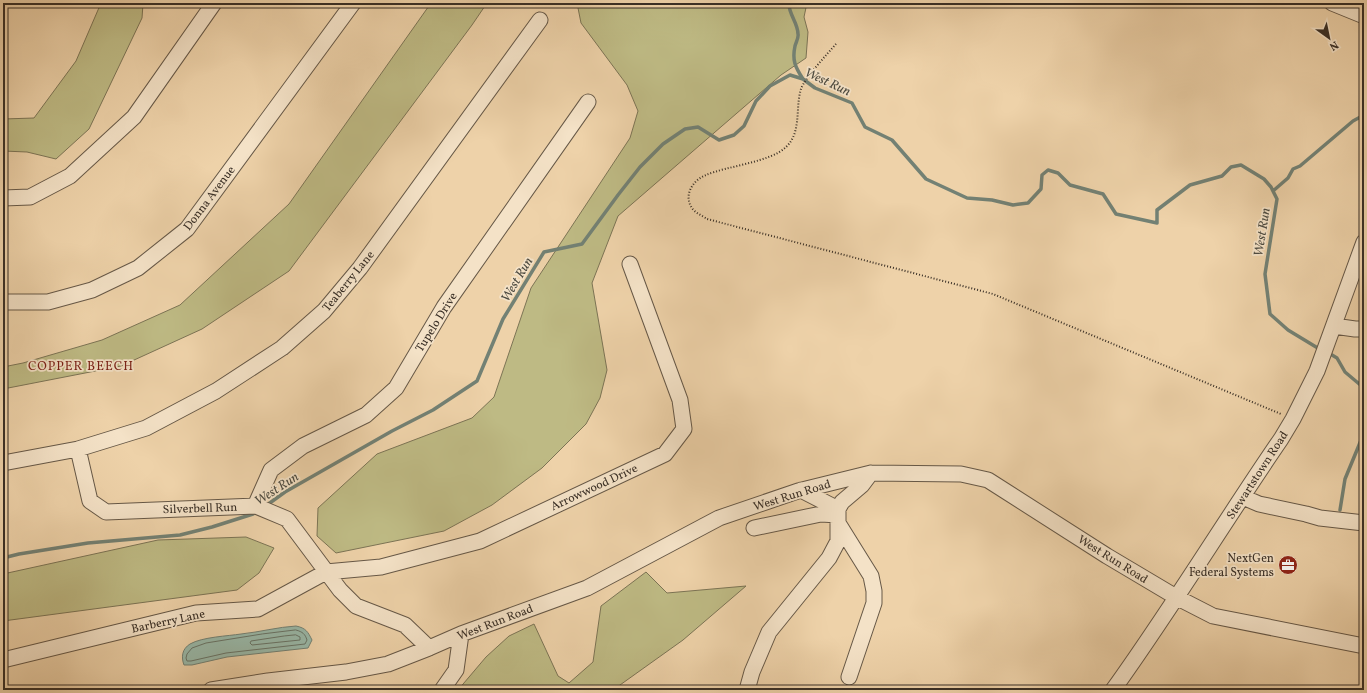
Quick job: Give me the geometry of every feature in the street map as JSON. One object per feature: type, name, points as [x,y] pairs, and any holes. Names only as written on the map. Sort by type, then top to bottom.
[{"type":"street","points":[[3,198],[30,197],[70,176],[134,117],[214,3]]},
{"type":"street","name":"Donna Avenue","points":[[3,302],[48,302],[92,290],[138,268],[187,229],[353,3]]},
{"type":"street","points":[[1332,3],[1364,16]]},
{"type":"street","name":"Teaberry Lane","points":[[3,463],[78,449],[146,428],[216,391],[282,348],[324,311],[360,268],[540,20]]},
{"type":"street","name":"Tupelo Drive","points":[[256,506],[271,470],[303,446],[366,415],[396,388],[444,306],[588,102]]},
{"type":"street","name":"Stewartstown Road","points":[[1113,690],[1154,633],[1293,419],[1317,371],[1364,242]]},
{"type":"street","name":"Arrowwood Drive","points":[[326,572],[382,566],[480,541],[665,454],[684,429],[680,400],[630,264]]},
{"type":"street","points":[[1332,330],[1364,329]]},
{"type":"street","name":"Silverbell Run","points":[[78,449],[90,501],[106,512],[256,506],[287,519],[340,590],[356,606],[405,625],[429,648]]},
{"type":"street","points":[[747,690],[752,672],[769,632],[829,558],[838,541],[838,516],[842,502],[862,486],[871,473]]},
{"type":"street","name":"West Run Road","points":[[212,690],[268,681],[346,672],[388,664],[461,634],[587,588],[719,518],[801,490],[871,473],[961,474],[988,480],[1107,556],[1176,597],[1213,616],[1364,646]]},
{"type":"street","points":[[801,490],[838,516],[871,576],[874,591],[874,603],[850,677]]},
{"type":"street","points":[[1243,497],[1259,504],[1320,518],[1364,523]]},
{"type":"street","points":[[754,528],[821,514],[838,516]]},
{"type":"street","name":"Barberry Lane","points":[[3,660],[196,613],[258,610],[326,572]]},
{"type":"street","points":[[442,690],[456,670],[461,634]]},
{"type":"path","points":[[836,44],[802,87],[794,137],[786,148],[769,158],[705,175],[692,184],[688,196],[692,209],[707,219],[993,294],[1293,419]]},
{"type":"shaded area","points":[[101,3],[141,3],[143,4],[142,18],[89,129],[56,159],[27,152],[3,151],[3,119],[34,118],[76,61]]},
{"type":"shaded area","points":[[431,3],[487,3],[289,271],[202,329],[121,366],[3,389],[3,367],[23,363],[102,340],[180,305],[289,204]]},
{"type":"shaded area","points":[[577,3],[807,3],[804,17],[808,32],[806,58],[781,75],[618,216],[592,283],[607,370],[600,398],[586,424],[542,468],[492,505],[444,531],[336,553],[317,536],[318,508],[377,454],[472,418],[494,397],[531,288],[630,138],[638,111],[627,85],[581,23]]},
{"type":"shaded area","points":[[246,537],[274,548],[259,573],[237,590],[3,621],[3,574],[158,540]]},
{"type":"shaded area","points":[[646,572],[667,593],[746,586],[683,640],[613,690],[458,690],[486,657],[509,636],[534,624],[558,676],[569,683],[593,662],[601,606]]},
{"type":"water","points":[[296,626],[304,629],[311,637],[312,640],[308,648],[227,657],[192,665],[184,665],[182,656],[184,651],[187,646],[195,642],[215,637]]},
{"type":"waterway","points":[[789,3],[790,11],[798,30],[794,59],[796,67],[803,79]]},
{"type":"waterway","name":"West Run","points":[[267,505],[285,492],[392,431],[433,410],[477,381],[503,319],[544,252],[582,244],[640,167],[663,144],[685,129],[698,127],[719,140],[734,135],[744,126],[756,101],[770,86],[790,75],[803,79],[815,88],[852,103],[865,127],[892,140],[926,179],[967,198],[992,200],[1013,205],[1028,203],[1041,189],[1042,175],[1048,170],[1058,173],[1070,185],[1103,194],[1116,214],[1157,223],[1157,210],[1190,185],[1222,176],[1231,167],[1241,165],[1264,179],[1271,187],[1277,199],[1265,274],[1270,314],[1288,330],[1321,350]]},
{"type":"waterway","points":[[1273,191],[1288,178],[1293,169],[1300,166],[1353,121],[1364,115]]},
{"type":"waterway","name":"West Run","points":[[1327,352],[1337,358],[1345,372],[1364,388]]},
{"type":"waterway","name":"West Run","points":[[1340,510],[1345,479],[1364,433]]},
{"type":"waterway","name":"West Run","points":[[3,558],[88,543],[180,535],[212,527],[258,511]]},
{"type":"place","name":"NextGen Federal Systems","points":[[1288,565]]},
{"type":"district","name":"COPPER BEECH","points":[[81,365]]}]
